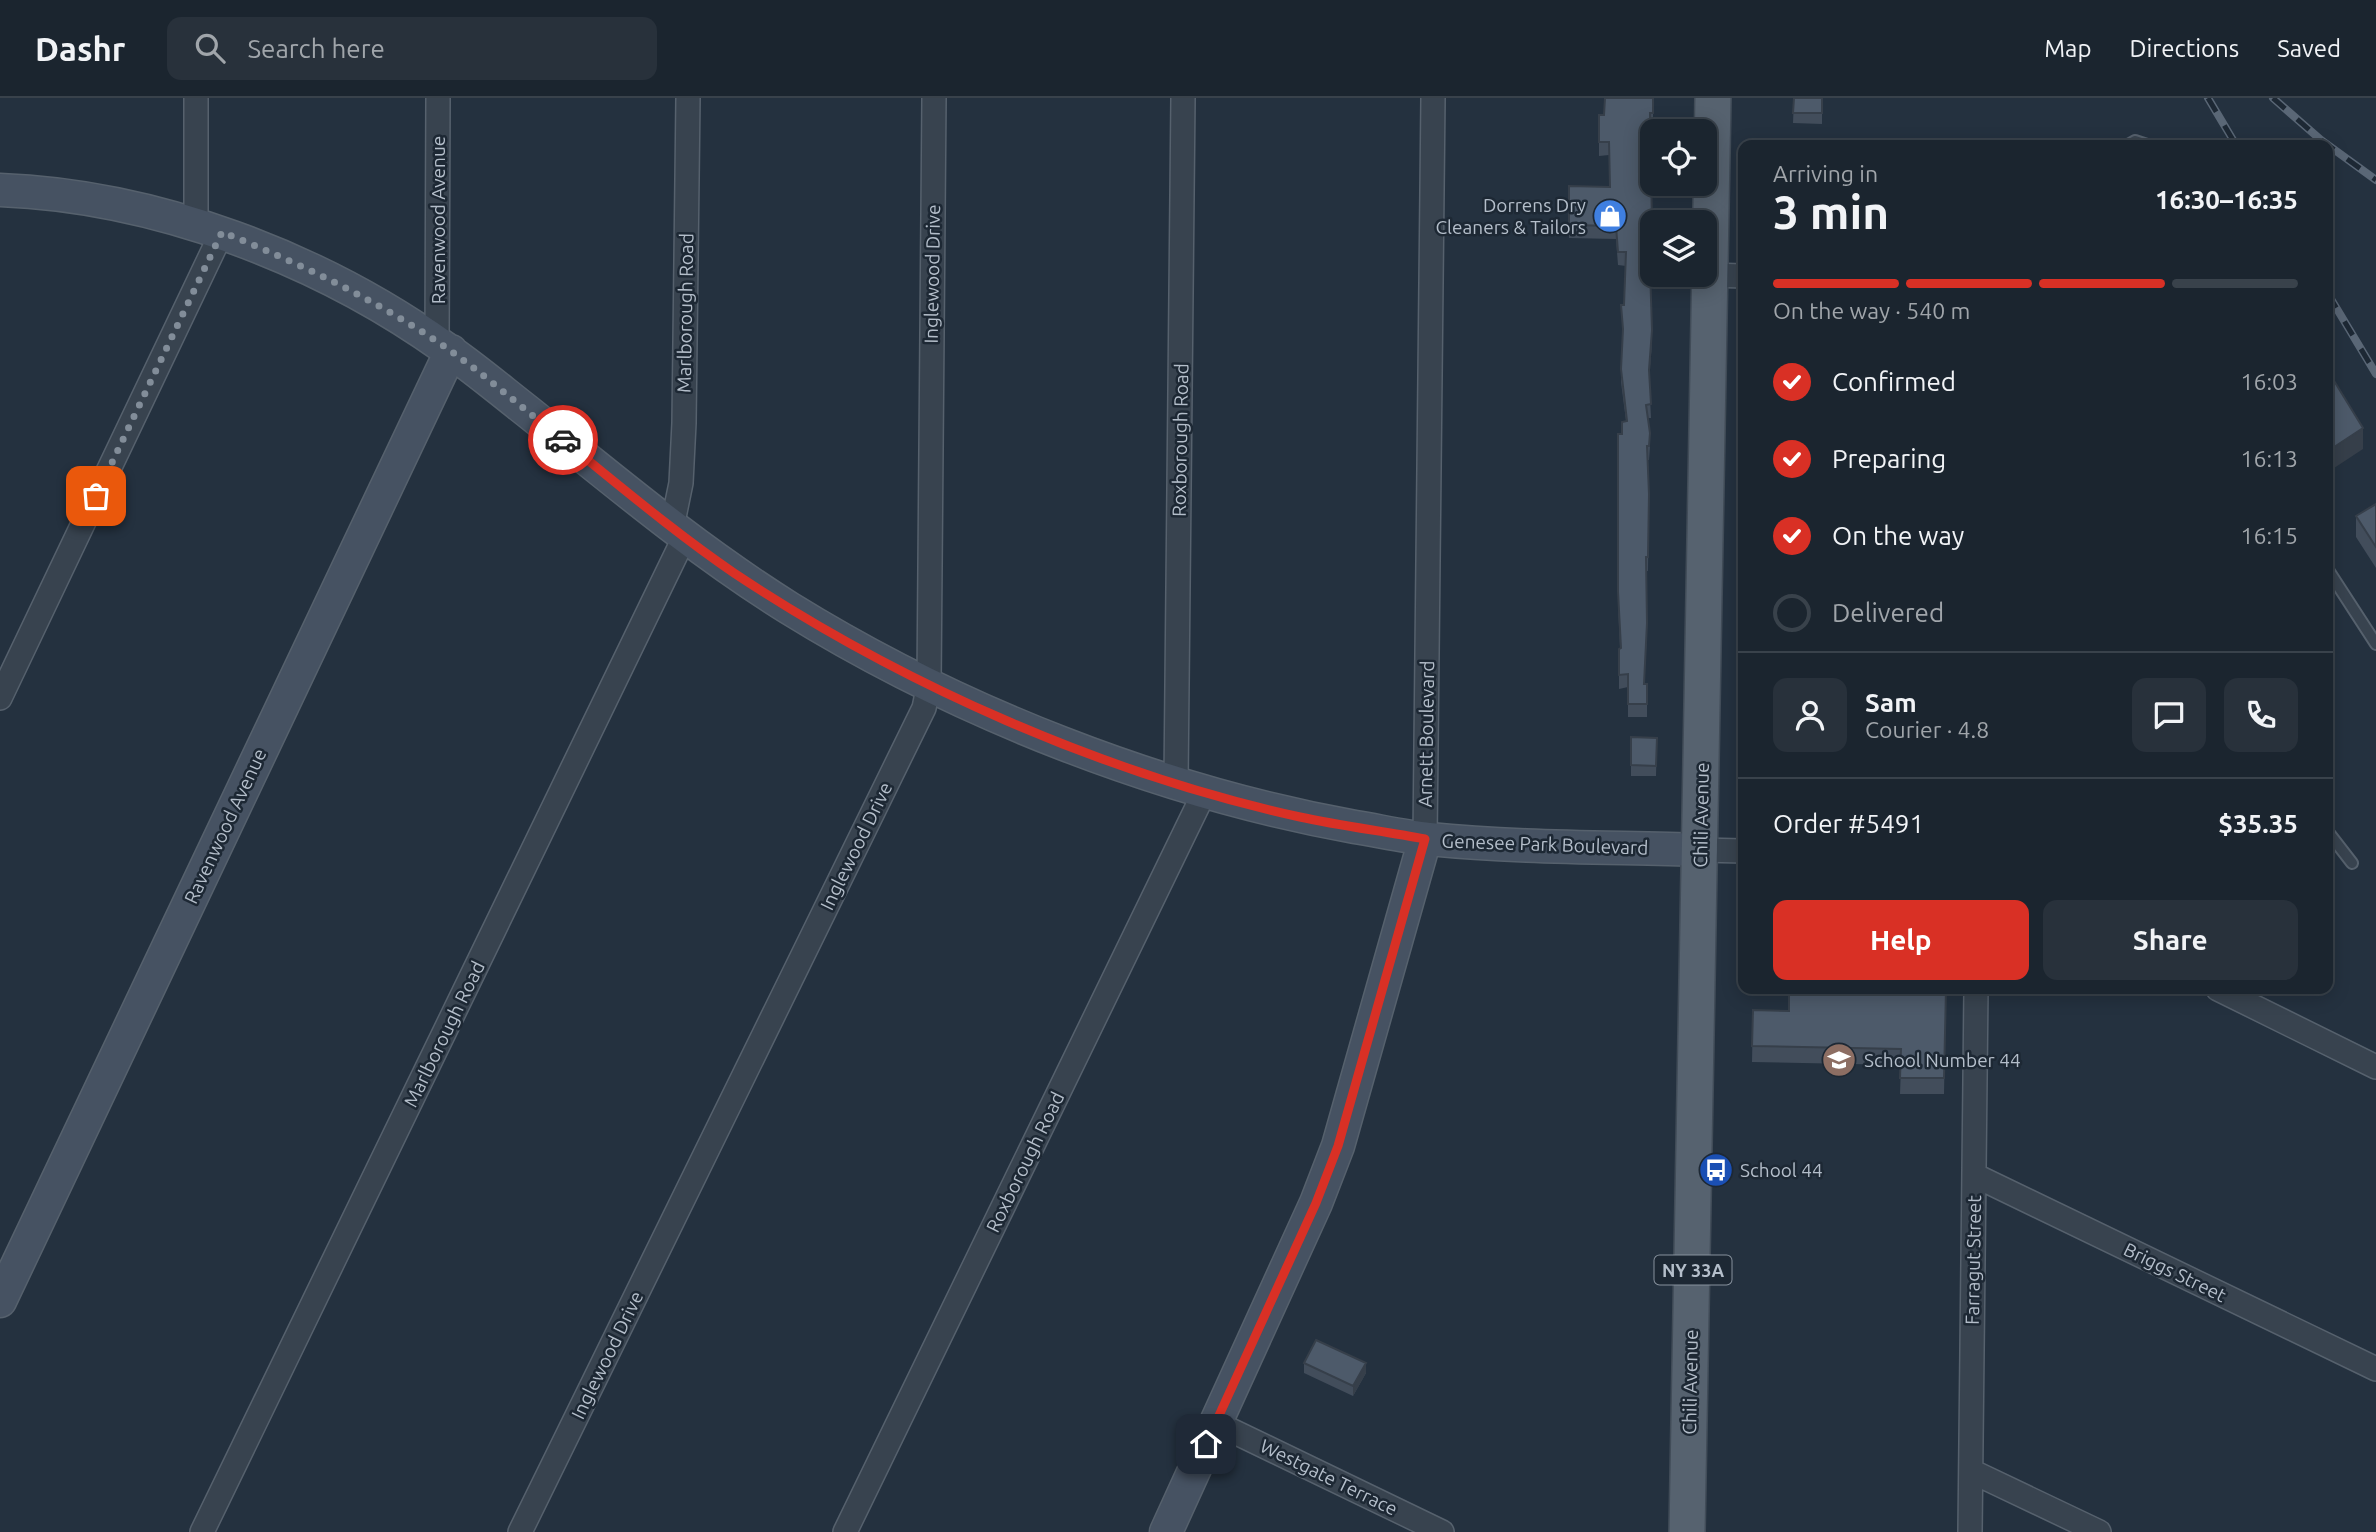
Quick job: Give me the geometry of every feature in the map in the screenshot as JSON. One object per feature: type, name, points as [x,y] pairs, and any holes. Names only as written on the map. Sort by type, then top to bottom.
[{"type":"main road","name":"Chili Avenue","points":[[1687,1532],[1701,850],[1727,276],[1713,98]]},
{"type":"street","points":[[0,698],[209,228],[196,98]]},
{"type":"street","name":"Ravenwood Avenue","points":[[0,1301],[444,347],[438,98]]},
{"type":"street","name":"Marlborough Road","points":[[202,1532],[679,532],[684,422],[688,98]]},
{"type":"street","name":"Inglewood Drive","points":[[520,1532],[920,715],[929,684],[934,98]]},
{"type":"street","name":"Roxborough Road","points":[[845,1532],[1191,787],[1183,98]]},
{"type":"street","name":"Arnett Boulevard","points":[[1166,1532],[1316,1203],[1338,1146],[1425,839],[1433,98]]},
{"type":"street","name":"Genesee Park Boulevard","points":[[0,190],[108,204],[209,228],[322,275],[444,347],[733,572],[792,609],[929,684],[1069,745],[1191,787],[1301,817],[1425,839],[1701,850]]},
{"type":"street","points":[[1701,850],[1738,850]]},
{"type":"street","name":"Farragut Street","points":[[1970,1532],[1976,994]]},
{"type":"street","points":[[2228,994],[2376,1067]]},
{"type":"street","name":"Briggs Street","points":[[1974,1175],[2376,1369]]},
{"type":"street","name":"Westgate Terrace","points":[[1216,1423],[1442,1532]]},
{"type":"street","points":[[1971,1471],[2099,1532]]},
{"type":"lane","points":[[2333,578],[2376,644]]},
{"type":"lane","points":[[2333,838],[2352,863]]},
{"type":"building","points":[[1605,98],[1653,98],[1650,119],[1640,119],[1640,196],[1651,196],[1651,210],[1640,210],[1640,287],[1651,287],[1652,330],[1649,370],[1651,404],[1646,405],[1650,433],[1647,446],[1649,494],[1644,684],[1647,684],[1647,704],[1628,704],[1628,674],[1619,675],[1621,648],[1618,592],[1618,434],[1622,434],[1622,422],[1627,421],[1621,369],[1621,305],[1624,305],[1626,252],[1618,252],[1616,226],[1569,225],[1569,186],[1610,187],[1609,142],[1599,142],[1599,115],[1604,115]]},
{"type":"building","points":[[1794,98],[1822,98],[1822,113],[1793,113]]},
{"type":"building","points":[[2333,379],[2363,428],[2333,448]]},
{"type":"building","points":[[2376,504],[2376,547],[2356,516]]},
{"type":"building","points":[[1631,737],[1657,738],[1656,766],[1631,765]]},
{"type":"building","points":[[1789,994],[1946,994],[1944,1078],[1900,1078],[1901,1049],[1752,1046],[1753,1010],[1789,1011]]},
{"type":"building","points":[[1316,1340],[1366,1363],[1353,1386],[1304,1363]]},
{"type":"railway","points":[[2208,98],[2233,140]]},
{"type":"railway","points":[[2273,98],[2321,140]]},
{"type":"railway","points":[[2333,149],[2376,180]]},
{"type":"railway","points":[[2333,302],[2376,374]]},
{"type":"way so far","points":[[96,496],[222,232],[322,275],[438,342],[563,440]]},
{"type":"place","name":"Dorrens Dry Cleaners & Tailors","points":[[1610,216]]},
{"type":"place","name":"School Number 44","points":[[1839,1060]]},
{"type":"place","name":"School 44","points":[[1716,1170]]},
{"type":"route","points":[[563,440],[733,572],[850,643],[989,712],[1069,745],[1176,783],[1301,817],[1425,839],[1338,1146],[1316,1203],[1206,1444]]}]
